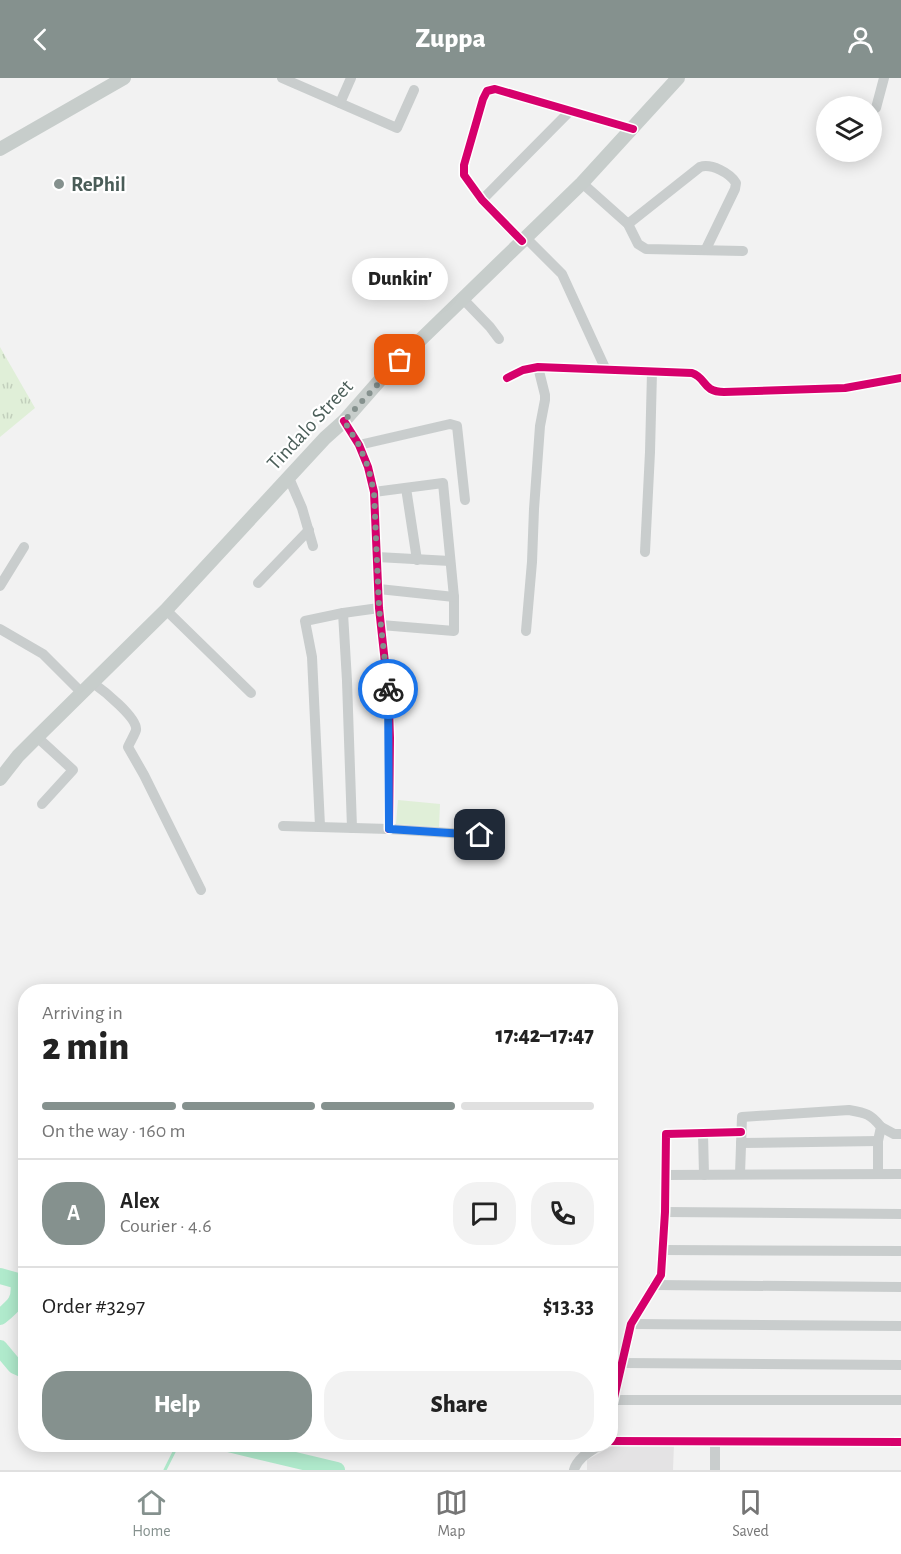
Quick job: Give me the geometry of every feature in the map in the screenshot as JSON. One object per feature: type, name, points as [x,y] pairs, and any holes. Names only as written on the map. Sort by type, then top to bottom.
[{"type":"main road","points":[[0,149],[124,78]]},
{"type":"main road","name":"Tindalo Street","points":[[0,779],[18,756],[166,610],[388,371],[582,183],[678,78]]},
{"type":"street","points":[[282,78],[397,128],[414,90]]},
{"type":"street","points":[[340,103],[351,78]]},
{"type":"street","points":[[879,96],[884,78]]},
{"type":"street","points":[[606,370],[562,274],[482,200],[464,175],[464,165],[483,99],[487,91],[495,89],[633,129]]},
{"type":"street","points":[[482,200],[570,111]]},
{"type":"street","points":[[628,224],[700,167],[712,166],[733,178],[736,183],[706,249]]},
{"type":"street","points":[[582,183],[628,224],[638,244],[646,249],[743,251]]},
{"type":"street","points":[[463,299],[500,339]]},
{"type":"street","points":[[526,631],[540,426],[545,400],[538,367]]},
{"type":"street","points":[[507,378],[523,370],[538,367],[681,372],[696,374],[704,384],[716,392],[845,388],[901,378]]},
{"type":"street","points":[[645,552],[652,372]]},
{"type":"street","points":[[344,421],[359,445],[368,467],[374,492],[379,608],[388,681],[389,829]]},
{"type":"street","points":[[359,445],[450,424],[457,426],[465,500]]},
{"type":"street","points":[[289,478],[303,508],[313,546]]},
{"type":"street","points":[[374,492],[443,483],[454,597],[454,631],[381,625]]},
{"type":"street","points":[[406,488],[417,560]]},
{"type":"street","points":[[258,583],[309,530]]},
{"type":"street","points":[[0,586],[24,547]]},
{"type":"street","points":[[377,557],[450,561]]},
{"type":"street","points":[[379,590],[454,597]]},
{"type":"street","points":[[320,826],[312,657],[304,621],[379,608]]},
{"type":"street","points":[[166,610],[251,693]]},
{"type":"street","points":[[343,613],[352,828]]},
{"type":"street","points":[[0,629],[43,654],[82,693]]},
{"type":"street","points":[[93,683],[117,702],[136,725],[136,731],[128,747],[201,890]]},
{"type":"street","points":[[37,737],[73,770],[42,804]]},
{"type":"street","points":[[283,826],[389,829],[480,835]]},
{"type":"street","points":[[740,1174],[742,1117],[849,1110],[865,1113],[874,1118],[881,1127],[894,1134],[901,1134]]},
{"type":"street","points":[[878,1174],[878,1141],[881,1127]]},
{"type":"street","points":[[618,1377],[631,1324],[661,1275],[664,1250],[666,1134],[703,1133],[741,1138],[878,1141]]},
{"type":"street","points":[[703,1133],[704,1174]]},
{"type":"street","points":[[665,1175],[901,1174]]},
{"type":"street","points":[[665,1212],[901,1214]]},
{"type":"street","points":[[664,1250],[901,1251]]},
{"type":"street","points":[[654,1285],[901,1287]]},
{"type":"street","points":[[631,1324],[901,1326]]},
{"type":"street","points":[[621,1363],[901,1365]]},
{"type":"street","points":[[618,1400],[901,1400]]},
{"type":"street","points":[[618,1441],[901,1442]]},
{"type":"street","points":[[715,1441],[715,1470]]},
{"type":"street","points":[[574,1470],[580,1459],[590,1452]]},
{"type":"shaded area","points":[[674,1444],[673,1470],[587,1470],[587,1460],[601,1452],[618,1452],[618,1445]]},
{"type":"green space","points":[[0,347],[35,408],[0,437]]},
{"type":"green space","points":[[398,800],[440,804],[439,827],[396,824]]},
{"type":"waterway","points":[[0,1276],[18,1281]]},
{"type":"waterway","points":[[0,1317],[18,1298]]},
{"type":"waterway","points":[[0,1348],[18,1367]]},
{"type":"waterway","points":[[165,1470],[174,1452]]},
{"type":"waterway","points":[[262,1452],[337,1470]]},
{"type":"cycle path","points":[[522,241],[482,200],[464,175],[464,165],[487,91],[495,89],[633,129]]},
{"type":"cycle path","points":[[507,378],[523,370],[538,367],[692,373],[712,390],[724,392],[845,388],[901,378]]},
{"type":"cycle path","points":[[344,421],[359,445],[368,467],[374,492],[379,608],[388,681],[389,829]]},
{"type":"cycle path","points":[[618,1380],[631,1324],[661,1275],[666,1134],[741,1132]]},
{"type":"cycle path","points":[[618,1441],[901,1442]]},
{"type":"way so far","points":[[388,689],[379,608],[374,492],[368,467],[359,445],[344,421],[400,360]]},
{"type":"place","name":"RePhil","points":[[59,184]]},
{"type":"place","name":"Dunkin'","points":[[400,360]]},
{"type":"route","points":[[388,689],[389,829],[480,835]]}]
